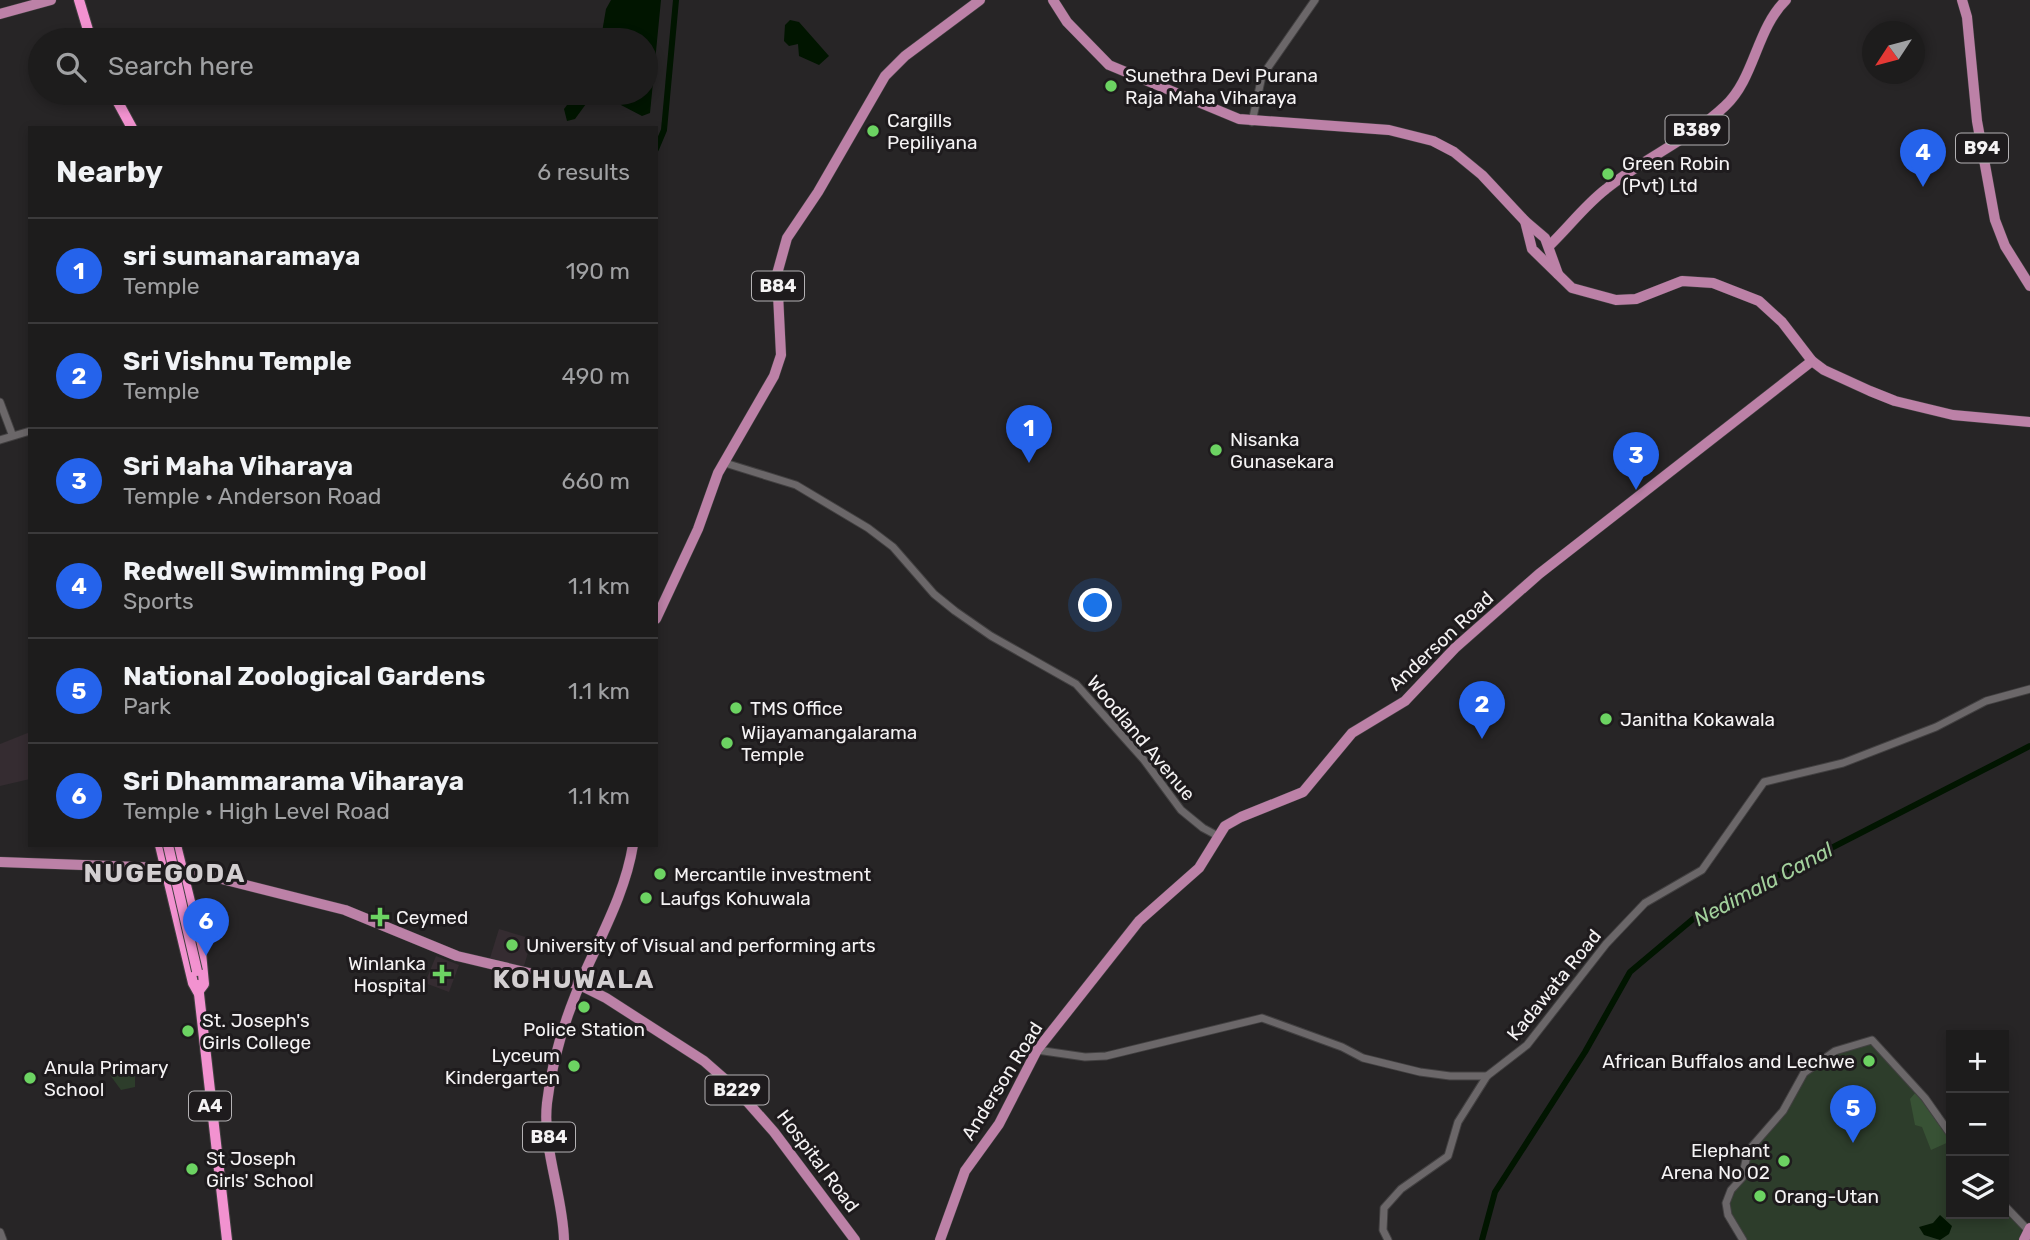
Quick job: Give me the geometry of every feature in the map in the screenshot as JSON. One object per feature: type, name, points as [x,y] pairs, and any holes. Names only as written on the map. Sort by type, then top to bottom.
[{"type":"highway","points":[[79,0],[87,28]]},
{"type":"highway","points":[[84,21],[90,0]]},
{"type":"highway","points":[[120,105],[131,126]]},
{"type":"highway","name":"A4","points":[[161,847],[193,983],[198,992]]},
{"type":"highway","name":"A4","points":[[168,847],[197,971],[227,1240]]},
{"type":"highway","name":"A4","points":[[177,847],[186,870],[204,975],[204,984],[198,992]]},
{"type":"highway","points":[[178,912],[193,909]]},
{"type":"main road","points":[[0,14],[51,0]]},
{"type":"main road","name":"B84","points":[[658,614],[725,463],[774,376],[781,355],[777,274],[787,238],[818,192],[885,76],[905,56],[980,0]]},
{"type":"main road","points":[[1053,0],[1067,22],[1109,65],[1125,75],[1252,122],[1389,130],[1433,141],[1454,152],[1482,175],[1541,236],[1558,274]]},
{"type":"main road","name":"B389","points":[[1548,247],[1569,223],[1608,187],[1690,137],[1727,104],[1772,16],[1786,0]]},
{"type":"main road","name":"B94","points":[[1962,0],[1967,17],[1978,121],[1995,220],[2004,246],[2030,286]]},
{"type":"main road","points":[[1525,221],[1533,249],[1572,288],[1616,300],[1636,299],[1682,281],[1697,280],[1734,289],[1767,306],[1812,361],[1824,370],[1858,386],[1914,406],[1953,415],[2030,422]]},
{"type":"main road","name":"B389","points":[[1541,236],[1569,223]]},
{"type":"main road","points":[[1533,249],[1541,236]]},
{"type":"main road","points":[[1533,249],[1548,247]]},
{"type":"main road","name":"Anderson Road","points":[[940,1240],[965,1171],[999,1124],[1037,1050],[1139,921],[1199,868],[1225,826],[1303,792],[1352,733],[1405,701],[1455,648],[1539,574],[1812,361]]},
{"type":"main road","name":"B84","points":[[564,1240],[547,1106],[564,1034],[580,985],[616,902],[632,847]]},
{"type":"main road","name":"Hospital Road","points":[[0,862],[166,867],[186,870],[345,910],[457,956],[580,985],[606,998],[704,1060],[736,1089],[782,1142],[855,1240]]},
{"type":"street","points":[[1252,122],[1262,76],[1315,0]]},
{"type":"street","points":[[0,402],[12,434]]},
{"type":"street","points":[[0,440],[12,434],[28,431]]},
{"type":"street","name":"Woodland Avenue","points":[[725,463],[796,485],[868,528],[893,547],[934,594],[955,611],[991,636],[1076,684],[1144,760],[1181,810],[1218,836]]},
{"type":"street","name":"Kadawata Road","points":[[1388,1240],[1383,1230],[1384,1208],[1401,1189],[1448,1157],[1460,1118],[1487,1076],[1527,1045],[1606,944],[1646,903],[1702,870],[1764,782],[1843,764],[1936,727],[1986,701],[2030,689]]},
{"type":"street","points":[[1037,1050],[1106,1056],[1262,1018],[1342,1047],[1363,1058],[1420,1072],[1450,1076],[1487,1076]]},
{"type":"street","points":[[1743,1240],[1728,1215],[1726,1203],[1731,1190],[1742,1178],[1748,1151],[1783,1111],[1804,1073],[1835,1051],[1872,1040],[1925,1098],[1946,1128]]},
{"type":"street","points":[[2009,1211],[2027,1233]]},
{"type":"street","points":[[0,1232],[3,1240]]},
{"type":"shaded area","points":[[611,0],[661,0],[658,31],[658,28],[603,28],[606,9]]},
{"type":"shaded area","points":[[790,20],[799,22],[829,56],[819,65],[799,56],[798,44],[789,46],[784,41],[785,25]]},
{"type":"shaded area","points":[[567,105],[585,105],[575,119],[567,121],[564,109]]},
{"type":"shaded area","points":[[621,105],[651,105],[650,113],[642,116]]},
{"type":"shaded area","points":[[28,733],[28,779],[0,786],[0,744]]},
{"type":"shaded area","name":"University of Visual and performing arts","points":[[499,929],[532,939],[524,966],[490,958]]},
{"type":"shaded area","name":"Winlanka Hospital","points":[[436,956],[459,965],[449,992],[425,983]]},
{"type":"shaded area","points":[[1872,1040],[1925,1098],[1946,1128],[1946,1219],[2009,1219],[2009,1210],[2028,1230],[2024,1240],[1743,1240],[1728,1215],[1731,1190],[1742,1178],[1748,1151],[1783,1111],[1796,1083],[1835,1051]]},
{"type":"shaded area","points":[[127,1063],[135,1074],[135,1087],[121,1090],[110,1075],[113,1068]]},
{"type":"shaded area","points":[[1940,1215],[1952,1226],[1949,1234],[1940,1240],[1924,1235],[1919,1227],[1933,1223]]},
{"type":"green space","points":[[1916,1092],[1946,1133],[1946,1143],[1931,1150],[1922,1127],[1915,1125],[1910,1099]]},
{"type":"waterway","points":[[658,144],[664,130],[676,0]]},
{"type":"waterway","name":"Nedimala Canal","points":[[1482,1240],[1495,1192],[1585,1052],[1630,972],[1693,919],[2030,746]]},
{"type":"place","name":"Sunethra Devi Purana Raja Maha Viharaya","points":[[1111,86]]},
{"type":"place","name":"Cargills Pepiliyana","points":[[873,131]]},
{"type":"place","name":"Green Robin (Pvt) Ltd","points":[[1608,174]]},
{"type":"place","name":"Redwell Swimming Pool","points":[[1923,187]]},
{"type":"place","name":"Nisanka Gunasekara","points":[[1216,450]]},
{"type":"place","name":"sri sumanaramaya","points":[[1029,463]]},
{"type":"place","name":"Sri Maha Viharaya","points":[[1636,490]]},
{"type":"place","name":"TMS Office","points":[[736,708]]},
{"type":"place","name":"Janitha Kokawala","points":[[1606,719]]},
{"type":"place","name":"Sri Vishnu Temple","points":[[1482,739]]},
{"type":"place","name":"Wijayamangalarama Temple","points":[[727,743]]},
{"type":"place","name":"Mercantile investment","points":[[660,874]]},
{"type":"place","name":"Laufgs Kohuwala","points":[[646,898]]},
{"type":"place","name":"Ceymed","points":[[380,917]]},
{"type":"place","name":"University of Visual and performing arts","points":[[512,945]]},
{"type":"place","name":"Sri Dhammarama Viharaya","points":[[206,956]]},
{"type":"place","name":"Winlanka Hospital","points":[[442,974]]},
{"type":"place","name":"Police Station","points":[[584,1007]]},
{"type":"place","name":"St. Joseph's Girls College","points":[[188,1031]]},
{"type":"place","name":"African Buffalos and Lechwe","points":[[1869,1061]]},
{"type":"place","name":"Lyceum Kindergarten","points":[[574,1066]]},
{"type":"place","name":"Anula Primary School","points":[[30,1078]]},
{"type":"place","name":"National Zoological Gardens","points":[[1853,1143]]},
{"type":"place","name":"Elephant Arena No 02","points":[[1784,1161]]},
{"type":"place","name":"St Joseph Girls' School","points":[[192,1169]]},
{"type":"place","name":"Orang-Utan","points":[[1760,1196]]},
{"type":"district","name":"NUGEGODA","points":[[165,873]]},
{"type":"district","name":"KOHUWALA","points":[[574,979]]}]
